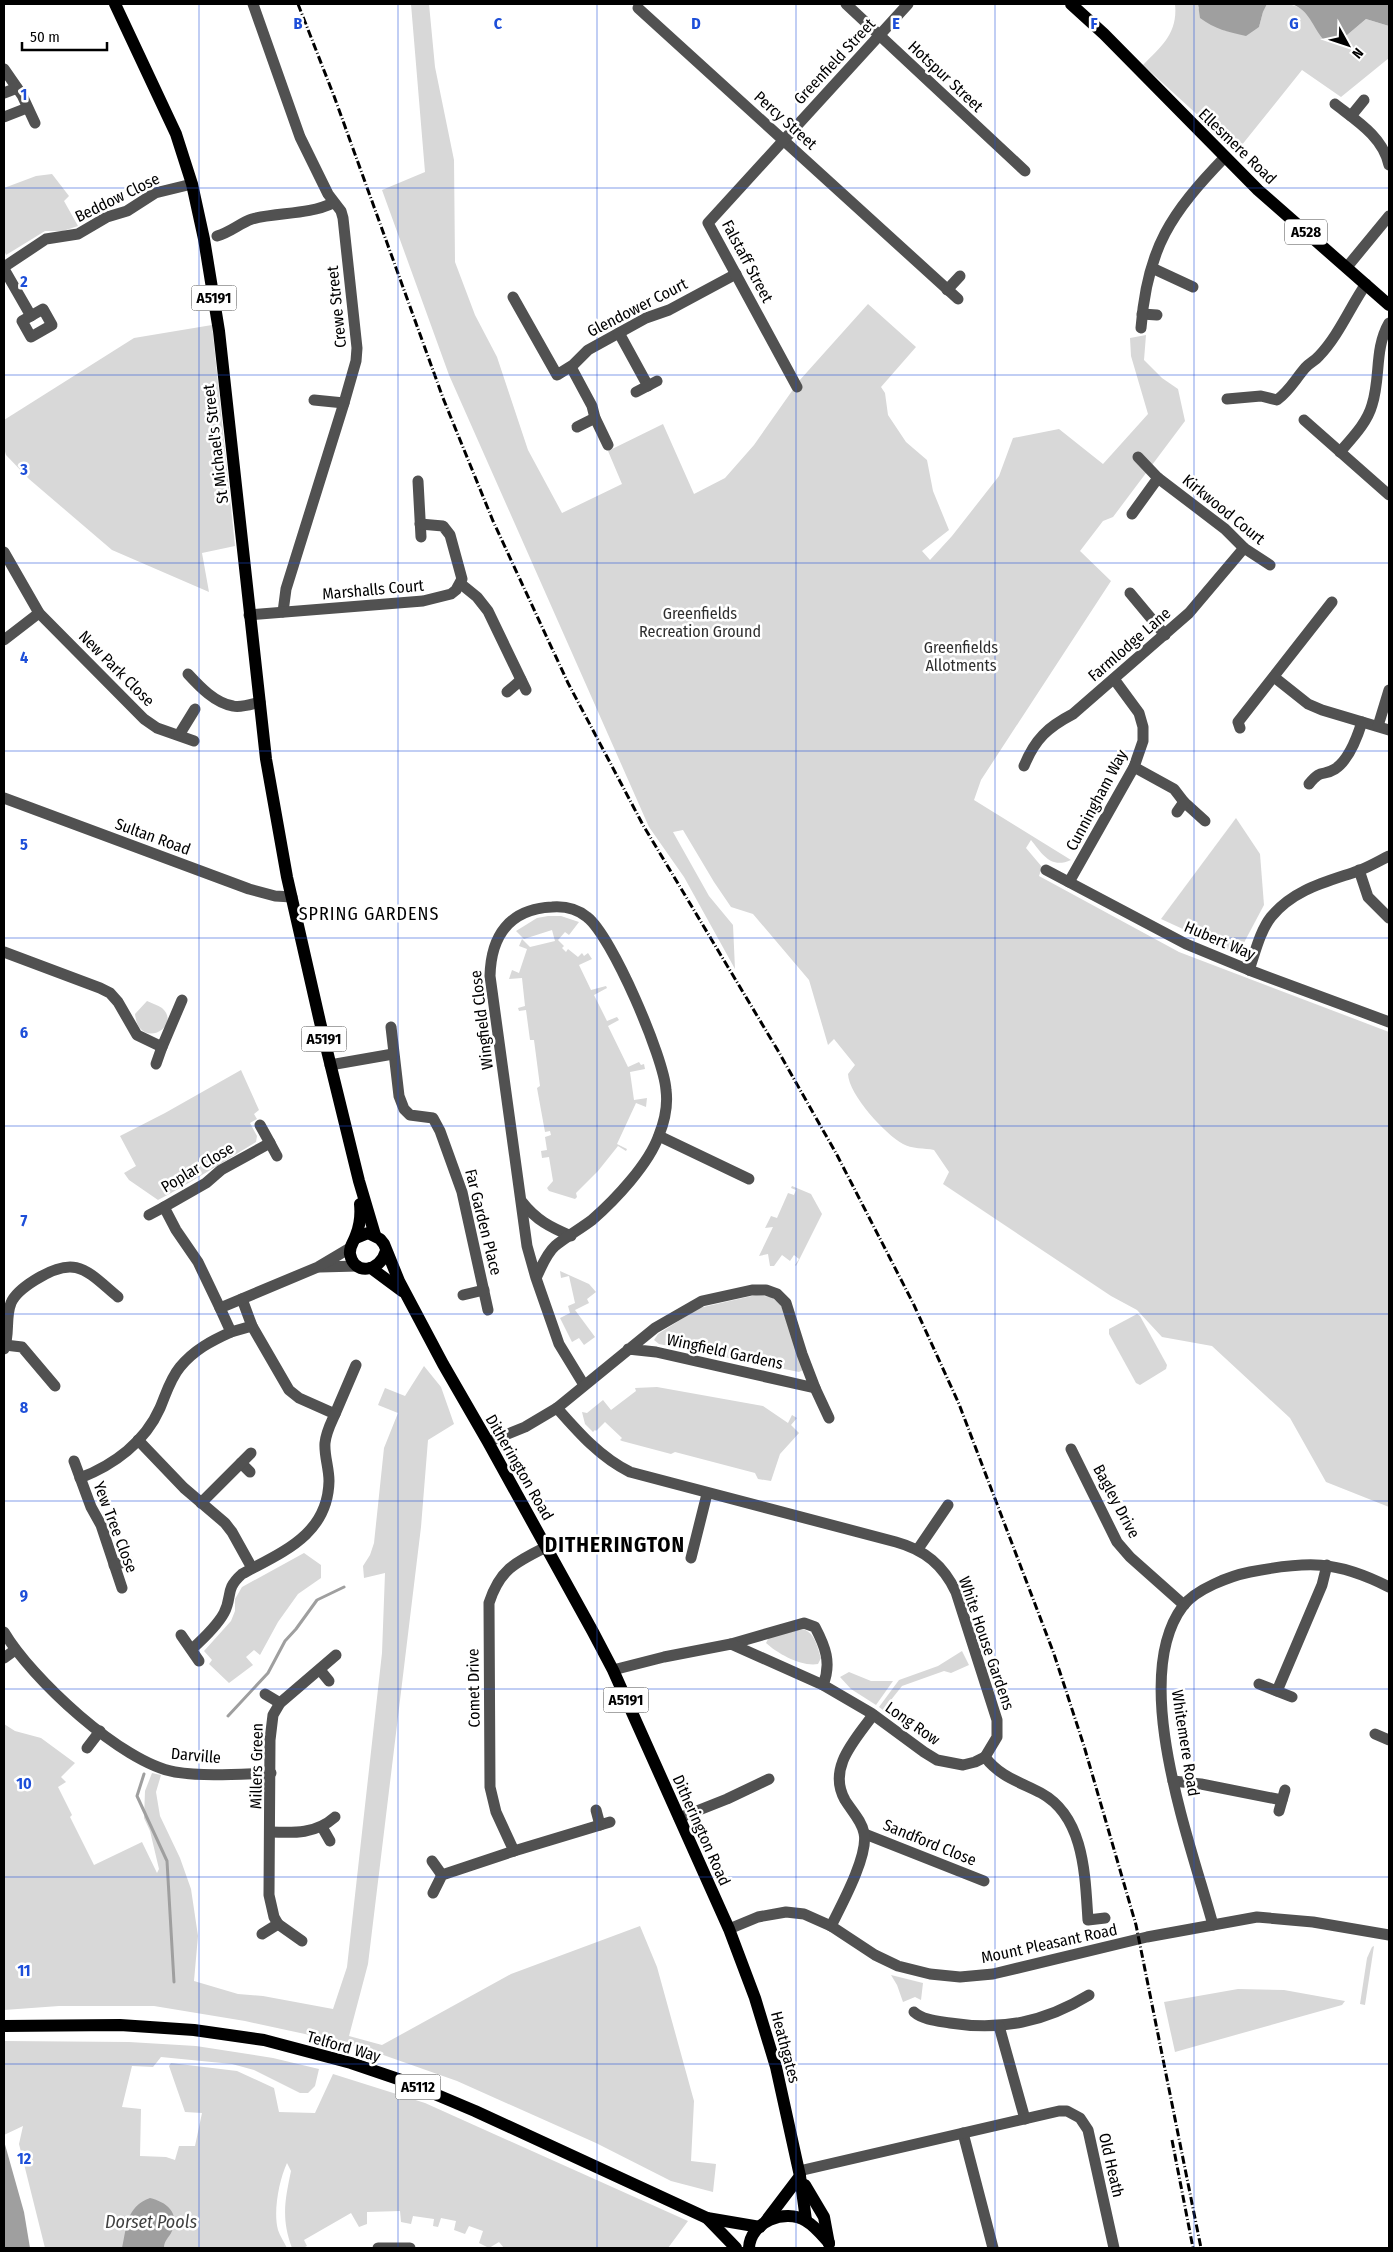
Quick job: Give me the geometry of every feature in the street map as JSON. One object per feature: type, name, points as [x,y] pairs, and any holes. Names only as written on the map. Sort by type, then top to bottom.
[{"type":"main road","name":"St Michael's Street","points":[[115,4],[176,134],[192,184],[204,239],[219,331],[266,759],[292,897]]},
{"type":"main road","name":"Ellesmere Road","points":[[1071,4],[1104,34],[1258,190],[1389,305]]},
{"type":"main road","name":"Ditherington Road","points":[[292,897],[330,1065],[359,1182],[375,1235],[380,1239],[406,1294],[471,1415],[488,1442],[612,1670],[729,1929]]},
{"type":"main road","name":"Ditherington Road","points":[[359,1182],[361,1210],[350,1255],[406,1294]]},
{"type":"main road","points":[[353,1243],[368,1233],[375,1235]]},
{"type":"main road","points":[[365,1267],[378,1265],[384,1258],[386,1251]]},
{"type":"main road","name":"Heathgates","points":[[729,1929],[755,1998],[776,2067],[800,2174],[806,2220]]},
{"type":"main road","name":"Telford Way","points":[[4,2026],[120,2025],[194,2030],[264,2040],[351,2063],[404,2081],[475,2111],[708,2218],[763,2224]]},
{"type":"main road","points":[[750,2248],[750,2243],[800,2174]]},
{"type":"main road","name":"A5191","points":[[800,2174],[824,2217],[829,2245]]},
{"type":"main road","name":"A5112","points":[[763,2224],[779,2216],[793,2216],[806,2220]]},
{"type":"main road","name":"Telford Way","points":[[708,2218],[736,2248]]},
{"type":"main road","points":[[806,2220],[829,2245]]},
{"type":"street","name":"Crewe Street","points":[[253,4],[300,137],[333,203],[343,218],[357,348],[356,361],[344,403],[286,589],[283,612]]},
{"type":"street","name":"Hotspur Street","points":[[846,4],[1025,171]]},
{"type":"street","name":"Greenfield Street","points":[[783,140],[908,4]]},
{"type":"street","name":"Percy Street","points":[[638,8],[958,299]]},
{"type":"street","points":[[4,69],[17,88],[35,123]]},
{"type":"street","points":[[4,93],[17,88]]},
{"type":"street","points":[[1351,116],[1364,100]]},
{"type":"street","points":[[1335,104],[1380,143],[1389,165]]},
{"type":"street","points":[[4,116],[27,108]]},
{"type":"street","name":"Falstaff Street","points":[[783,140],[708,223],[797,387]]},
{"type":"street","points":[[1141,328],[1142,314],[1152,268],[1165,230],[1179,208],[1225,157]]},
{"type":"street","name":"Beddow Close","points":[[31,316],[4,268],[46,238],[78,234],[107,217],[126,211],[155,193],[192,184]]},
{"type":"street","points":[[217,236],[230,232],[252,219],[320,209],[333,203]]},
{"type":"street","points":[[1347,267],[1389,216]]},
{"type":"street","points":[[1152,268],[1189,285],[1179,294]]},
{"type":"street","name":"Glendower Court","points":[[571,367],[588,350],[653,314],[670,310],[736,274]]},
{"type":"street","points":[[947,290],[960,276]]},
{"type":"street","points":[[1228,399],[1261,396],[1277,400],[1290,390],[1306,366],[1319,356],[1344,321],[1354,301],[1366,284]]},
{"type":"street","points":[[513,297],[556,375],[571,367],[592,406],[595,418],[608,445]]},
{"type":"street","points":[[1142,314],[1157,315]]},
{"type":"street","points":[[1340,452],[1370,412],[1389,323]]},
{"type":"street","points":[[619,333],[652,383],[636,392]]},
{"type":"street","points":[[314,400],[344,403]]},
{"type":"street","points":[[577,427],[595,418]]},
{"type":"street","points":[[1303,419],[1389,495]]},
{"type":"street","name":"Kirkwood Court","points":[[1138,457],[1158,478],[1226,528],[1244,548],[1270,565]]},
{"type":"street","name":"Kirkwood Court","points":[[1132,514],[1158,478]]},
{"type":"street","points":[[418,481],[421,537]]},
{"type":"street","points":[[420,524],[443,526],[447,530],[461,572],[460,584],[477,597],[488,611],[524,685],[507,692]]},
{"type":"street","name":"Farmlodge Lane","points":[[1024,758],[1052,726],[1073,714],[1189,613],[1244,548]]},
{"type":"street","name":"New Park Close","points":[[4,552],[39,613],[144,719],[157,728],[194,741]]},
{"type":"street","name":"Marshalls Court","points":[[283,612],[423,601],[451,594],[460,584]]},
{"type":"street","points":[[1130,593],[1165,635]]},
{"type":"street","points":[[1240,728],[1238,722],[1332,602]]},
{"type":"street","points":[[249,615],[283,612]]},
{"type":"street","points":[[4,640],[39,613]]},
{"type":"street","points":[[188,674],[206,692],[227,704],[239,706],[260,702]]},
{"type":"street","points":[[1274,677],[1308,704],[1389,730]]},
{"type":"street","name":"Cunningham Way","points":[[1069,882],[1134,767],[1143,741],[1143,727],[1139,713],[1114,679]]},
{"type":"street","points":[[1378,726],[1389,690]]},
{"type":"street","points":[[179,735],[195,709]]},
{"type":"street","points":[[1309,784],[1318,773],[1333,770],[1343,762],[1362,722]]},
{"type":"street","points":[[1313,762],[1318,773]]},
{"type":"street","points":[[1134,767],[1174,789],[1184,802],[1205,821]]},
{"type":"street","name":"Sultan Road","points":[[4,798],[249,889],[275,896],[292,897]]},
{"type":"street","points":[[1177,812],[1184,802]]},
{"type":"street","points":[[1249,970],[1261,935],[1270,917],[1289,898],[1315,884],[1360,870],[1389,856]]},
{"type":"street","name":"Hubert Way","points":[[1046,870],[1156,929],[1249,970],[1389,1022]]},
{"type":"street","points":[[1360,870],[1368,897],[1389,918]]},
{"type":"street","name":"Wingfield Close","points":[[536,1278],[554,1247],[593,1219],[634,1175],[659,1136],[666,1112],[666,1089],[660,1062],[610,948],[588,917],[573,908],[540,907],[525,912],[511,920],[493,947],[490,976],[527,1246],[536,1278],[559,1344],[584,1385]]},
{"type":"street","points":[[4,952],[110,993],[124,1010],[137,1035],[162,1047]]},
{"type":"street","points":[[156,1064],[182,1000]]},
{"type":"street","points":[[330,1065],[393,1054],[390,1027]]},
{"type":"street","name":"Far Garden Place","points":[[393,1054],[399,1096],[404,1109],[414,1117],[430,1117],[435,1121],[440,1131],[462,1192],[488,1310]]},
{"type":"street","points":[[260,1125],[277,1156]]},
{"type":"street","points":[[659,1136],[749,1179]]},
{"type":"street","name":"Poplar Close","points":[[220,1308],[198,1262],[176,1230],[164,1207],[206,1183],[221,1170],[270,1143]]},
{"type":"street","points":[[521,1201],[532,1216],[547,1226],[571,1236]]},
{"type":"street","points":[[148,1215],[164,1207]]},
{"type":"street","points":[[231,1332],[220,1308],[318,1267],[353,1243]]},
{"type":"street","points":[[55,1386],[22,1347],[5,1347],[11,1303],[23,1288],[50,1270],[72,1265],[88,1272],[118,1297]]},
{"type":"street","points":[[318,1267],[365,1267]]},
{"type":"street","points":[[464,1295],[484,1290]]},
{"type":"street","name":"Wingfield Gardens","points":[[488,1442],[525,1427],[556,1408],[655,1328],[702,1301],[752,1290],[766,1290],[777,1294],[786,1303],[802,1354],[829,1418]]},
{"type":"street","points":[[242,1299],[252,1326],[271,1356],[282,1382],[298,1398],[335,1414]]},
{"type":"street","name":"Yew Tree Close","points":[[80,1478],[107,1467],[138,1440],[153,1422],[170,1381],[178,1368],[198,1349],[231,1332],[252,1326]]},
{"type":"street","name":"Wingfield Gardens","points":[[628,1349],[656,1352],[815,1388]]},
{"type":"street","points":[[192,1649],[224,1613],[230,1588],[234,1580],[296,1544],[318,1519],[327,1498],[329,1484],[325,1445],[326,1436],[356,1365]]},
{"type":"street","name":"White House Gardens","points":[[556,1408],[595,1449],[613,1464],[630,1472],[707,1494],[861,1532],[918,1549],[932,1558],[949,1578],[992,1705],[998,1729],[992,1748],[985,1756]]},
{"type":"street","points":[[138,1440],[232,1532],[252,1568]]},
{"type":"street","name":"Bagley Drive","points":[[1071,1449],[1118,1542],[1130,1557],[1184,1605]]},
{"type":"street","points":[[201,1503],[251,1453]]},
{"type":"street","name":"Yew Tree Close","points":[[74,1461],[91,1507],[102,1525],[122,1588]]},
{"type":"street","points":[[241,1463],[250,1472]]},
{"type":"street","points":[[691,1558],[707,1494]]},
{"type":"street","points":[[918,1549],[948,1505]]},
{"type":"street","name":"Comet Drive","points":[[514,1851],[496,1812],[490,1787],[489,1603],[505,1571],[514,1563],[546,1547]]},
{"type":"street","points":[[114,1565],[128,1561]]},
{"type":"street","name":"Whitemere Road","points":[[1214,1925],[1173,1781],[1161,1705],[1160,1670],[1164,1648],[1173,1624],[1184,1605],[1219,1582],[1242,1574],[1288,1564],[1327,1565],[1356,1572],[1389,1587]]},
{"type":"street","points":[[1277,1691],[1322,1585],[1327,1565]]},
{"type":"street","points":[[612,1670],[664,1657],[730,1644],[804,1623],[815,1627],[825,1647],[828,1672],[823,1685]]},
{"type":"street","name":"Darville","points":[[4,1632],[15,1650],[44,1682],[100,1732],[132,1754],[158,1767],[175,1772],[197,1774],[271,1773]]},
{"type":"street","points":[[181,1635],[199,1661]]},
{"type":"street","name":"Long Row","points":[[730,1644],[823,1685],[873,1715],[937,1760],[963,1765],[975,1762],[985,1756]]},
{"type":"street","points":[[4,1658],[15,1650]]},
{"type":"street","name":"Millers Green","points":[[278,1924],[268,1895],[271,1725],[273,1715],[280,1703],[336,1656]]},
{"type":"street","points":[[320,1670],[329,1681]]},
{"type":"street","points":[[1258,1684],[1292,1697]]},
{"type":"street","name":"Millers Green","points":[[265,1694],[280,1703]]},
{"type":"street","points":[[831,1926],[854,1877],[865,1834],[844,1798],[839,1781],[840,1767],[873,1715]]},
{"type":"street","points":[[87,1748],[100,1732]]},
{"type":"street","points":[[985,1756],[1002,1774],[1044,1795],[1064,1812],[1071,1824],[1079,1850],[1088,1920],[1105,1918]]},
{"type":"street","points":[[679,1818],[727,1799],[769,1779]]},
{"type":"street","points":[[1173,1781],[1201,1784],[1282,1800]]},
{"type":"street","points":[[433,1893],[442,1875],[605,1824],[596,1810]]},
{"type":"street","name":"Millers Green","points":[[270,1832],[310,1832],[335,1817]]},
{"type":"street","points":[[322,1826],[330,1841]]},
{"type":"street","name":"Sandford Close","points":[[865,1834],[984,1881]]},
{"type":"street","points":[[432,1861],[442,1875]]},
{"type":"street","name":"Mount Pleasant Road","points":[[729,1929],[758,1917],[786,1912],[804,1914],[831,1926],[874,1955],[898,1966],[930,1974],[960,1977],[993,1974],[1147,1937],[1257,1917],[1313,1922],[1389,1936]]},
{"type":"street","points":[[262,1934],[278,1924],[302,1941]]},
{"type":"street","points":[[914,2012],[919,2016],[938,2021],[981,2027],[1021,2024],[1069,2008],[1089,1995]]},
{"type":"street","points":[[1000,2026],[1025,2119]]},
{"type":"street","name":"Old Heath","points":[[800,2174],[963,2133],[1066,2111],[1080,2118],[1088,2130],[1114,2248]]},
{"type":"street","points":[[963,2133],[993,2248]]},
{"type":"street","points":[[378,2248],[410,2248]]},
{"type":"green space","points":[[411,4],[429,4],[435,67],[454,160],[455,262],[475,315],[497,357],[528,450],[562,513],[622,484],[608,451],[663,424],[694,494],[725,478],[754,445],[799,381],[868,304],[916,347],[881,387],[885,393],[888,415],[906,442],[927,460],[933,491],[949,530],[922,551],[930,560],[952,536],[999,476],[1013,438],[1059,429],[1103,464],[1148,414],[1131,356],[1130,338],[1146,335],[1144,360],[1162,378],[1178,389],[1185,421],[1113,517],[1103,521],[1080,551],[1111,581],[981,780],[974,800],[1071,860],[1058,863],[1053,862],[1031,840],[1026,848],[1042,867],[1039,876],[1179,952],[1389,1032],[1389,1507],[1326,1482],[1290,1418],[1212,1346],[1162,1337],[1137,1310],[1111,1296],[943,1184],[949,1172],[934,1150],[906,1146],[887,1132],[869,1113],[854,1092],[848,1074],[855,1065],[834,1039],[828,1045],[809,980],[753,914],[731,907],[683,830],[673,832],[709,896],[733,925],[735,969],[684,877],[649,827],[449,375],[382,190],[425,172]]},
{"type":"green space","points":[[1175,4],[1198,4],[1198,8],[1213,23],[1230,32],[1259,27],[1267,4],[1292,5],[1302,9],[1311,18],[1324,39],[1340,41],[1366,19],[1389,26],[1389,58],[1341,97],[1302,70],[1237,151],[1143,65],[1162,45],[1171,31],[1174,23]]},
{"type":"green space","points":[[52,174],[69,196],[64,201],[78,226],[63,231],[45,231],[6,255],[4,250],[4,188],[36,176]]},
{"type":"green space","points":[[212,325],[235,546],[202,553],[209,592],[112,550],[29,479],[6,455],[4,448],[4,420],[134,338]]},
{"type":"green space","points":[[1236,818],[1260,854],[1264,905],[1239,952],[1233,952],[1161,919]]},
{"type":"green space","points":[[561,916],[579,922],[569,935],[565,932],[558,940],[564,946],[562,948],[566,952],[568,949],[578,957],[582,953],[584,956],[588,953],[592,959],[579,965],[591,990],[606,986],[607,988],[594,995],[607,1021],[617,1017],[619,1020],[608,1026],[628,1067],[639,1062],[641,1065],[644,1064],[645,1069],[630,1072],[634,1100],[647,1098],[646,1107],[636,1103],[617,1144],[627,1149],[626,1151],[618,1146],[598,1171],[576,1193],[577,1197],[575,1199],[549,1191],[547,1188],[553,1181],[549,1157],[542,1158],[541,1151],[547,1150],[545,1137],[551,1135],[550,1131],[545,1132],[537,1088],[540,1086],[534,1040],[530,1040],[526,1010],[519,1011],[518,1008],[525,1006],[522,978],[509,979],[512,970],[519,973],[527,949],[519,946],[522,939],[530,947],[555,941],[552,930],[524,939],[516,931],[537,918]]},
{"type":"green space","points":[[147,1001],[162,1008],[167,1015],[167,1022],[164,1028],[151,1034],[144,1032],[138,1025],[135,1014]]},
{"type":"green space","points":[[241,1070],[259,1110],[254,1114],[257,1119],[250,1123],[257,1136],[256,1142],[158,1200],[129,1180],[124,1173],[136,1166],[120,1136]]},
{"type":"green space","points":[[792,1186],[811,1194],[822,1214],[796,1266],[799,1259],[794,1255],[790,1261],[782,1255],[774,1266],[770,1266],[768,1254],[759,1256],[773,1227],[765,1228],[771,1216],[777,1218],[788,1193],[794,1195],[796,1190],[791,1188]]},
{"type":"green space","points":[[560,1271],[589,1284],[596,1292],[587,1299],[589,1303],[575,1310],[595,1337],[584,1345],[579,1338],[572,1342],[560,1318],[570,1313],[568,1306],[575,1303],[569,1276],[561,1278]]},
{"type":"green space","points":[[756,1295],[771,1297],[781,1305],[804,1366],[803,1370],[799,1372],[659,1344],[654,1340],[658,1334],[699,1308]]},
{"type":"green space","points":[[1137,1314],[1140,1316],[1167,1365],[1166,1369],[1140,1385],[1136,1383],[1109,1334],[1109,1329]]},
{"type":"green space","points":[[424,1366],[441,1387],[454,1424],[428,1440],[421,1527],[368,1964],[349,2036],[382,2045],[511,1974],[640,1926],[657,1967],[694,2101],[691,2161],[716,2164],[713,2192],[671,2181],[596,2143],[457,2081],[372,2051],[328,2039],[245,2021],[154,2006],[59,2006],[4,2010],[4,1724],[15,1731],[41,1738],[75,1763],[61,1777],[66,1782],[58,1787],[72,1815],[70,1817],[94,1865],[142,1842],[157,1873],[159,1869],[150,1831],[144,1818],[145,1791],[152,1773],[161,1775],[156,1792],[160,1816],[180,1858],[191,1889],[198,1936],[194,1981],[238,1994],[263,1996],[333,2009],[347,1967],[382,1653],[385,1573],[364,1578],[363,1566],[370,1555],[374,1543],[384,1448],[398,1413],[378,1405],[385,1388],[405,1396]]},
{"type":"green space","points":[[657,1387],[763,1406],[788,1423],[792,1415],[797,1418],[791,1425],[799,1433],[780,1454],[771,1481],[758,1479],[755,1473],[675,1452],[671,1454],[622,1441],[620,1440],[622,1438],[605,1422],[593,1432],[585,1424],[582,1412],[587,1413],[603,1400],[611,1410],[636,1391],[635,1388]]},
{"type":"green space","points":[[304,1553],[321,1565],[321,1578],[298,1594],[278,1622],[260,1655],[254,1650],[246,1657],[253,1665],[229,1683],[209,1664],[212,1660],[204,1651],[231,1621],[235,1611],[235,1599],[242,1587]]},
{"type":"green space","points":[[803,1629],[815,1640],[821,1658],[818,1664],[805,1664],[790,1659],[766,1643],[769,1637]]},
{"type":"green space","points":[[962,1651],[969,1665],[951,1673],[944,1671],[902,1686],[883,1710],[879,1707],[899,1680],[938,1666]]},
{"type":"green space","points":[[849,1672],[871,1681],[893,1681],[876,1705],[851,1689],[840,1677]]},
{"type":"green space","points":[[1374,1946],[1365,2005],[1360,2004],[1367,1958]]},
{"type":"green space","points":[[891,1975],[923,1983],[921,2000],[915,1997],[903,2002]]},
{"type":"green space","points":[[1238,1989],[1284,1990],[1345,2001],[1342,2005],[1175,2052],[1164,2002]]},
{"type":"green space","points":[[4,2041],[129,2042],[196,2046],[273,2058],[319,2069],[315,2086],[308,2093],[300,2093],[254,2070],[232,2064],[161,2057],[153,2067],[132,2066],[122,2107],[141,2109],[140,2156],[166,2157],[175,2160],[179,2146],[195,2146],[202,2113],[185,2112],[169,2066],[171,2063],[237,2071],[274,2088],[279,2112],[315,2113],[333,2074],[425,2103],[688,2221],[668,2248],[504,2248],[499,2242],[489,2248],[479,2243],[483,2231],[469,2226],[465,2234],[454,2230],[456,2221],[441,2218],[438,2227],[433,2226],[434,2219],[413,2216],[411,2224],[401,2222],[400,2211],[367,2212],[367,2224],[359,2227],[351,2213],[304,2240],[307,2246],[292,2248],[285,2219],[291,2171],[287,2163],[279,2187],[276,2214],[278,2230],[287,2248],[45,2248],[19,2144],[23,2126],[4,2135]]},
{"type":"water","points":[[1198,4],[1267,4],[1259,27],[1246,36],[1222,30],[1200,18]]},
{"type":"water","points":[[1292,4],[1389,4],[1389,26],[1366,19],[1340,41],[1323,39],[1307,15]]},
{"type":"water","points":[[4,2141],[24,2212],[30,2248],[4,2248]]},
{"type":"water","name":"Dorset Pools","points":[[150,2198],[166,2205],[173,2213],[174,2224],[164,2248],[122,2248],[132,2212],[142,2202]]},
{"type":"waterway","points":[[228,1716],[268,1673],[285,1641],[317,1600],[344,1587]]},
{"type":"waterway","points":[[144,1774],[137,1796],[167,1861],[174,1982]]},
{"type":"railway","points":[[298,4],[334,96],[443,398],[493,521],[568,683],[643,825],[777,1049],[837,1155],[913,1303],[959,1404],[1054,1654],[1084,1746],[1136,1925],[1201,2248]]},
{"type":"railway","points":[[1172,2140],[1193,2248]]},
{"type":"district","name":"SPRING GARDENS","points":[[369,914]]},
{"type":"district","name":"DITHERINGTON","points":[[615,1545]]},
{"type":"park label","name":"Greenfields Recreation Ground","points":[[700,622]]},
{"type":"park label","name":"Greenfields Allotments","points":[[961,656]]}]
